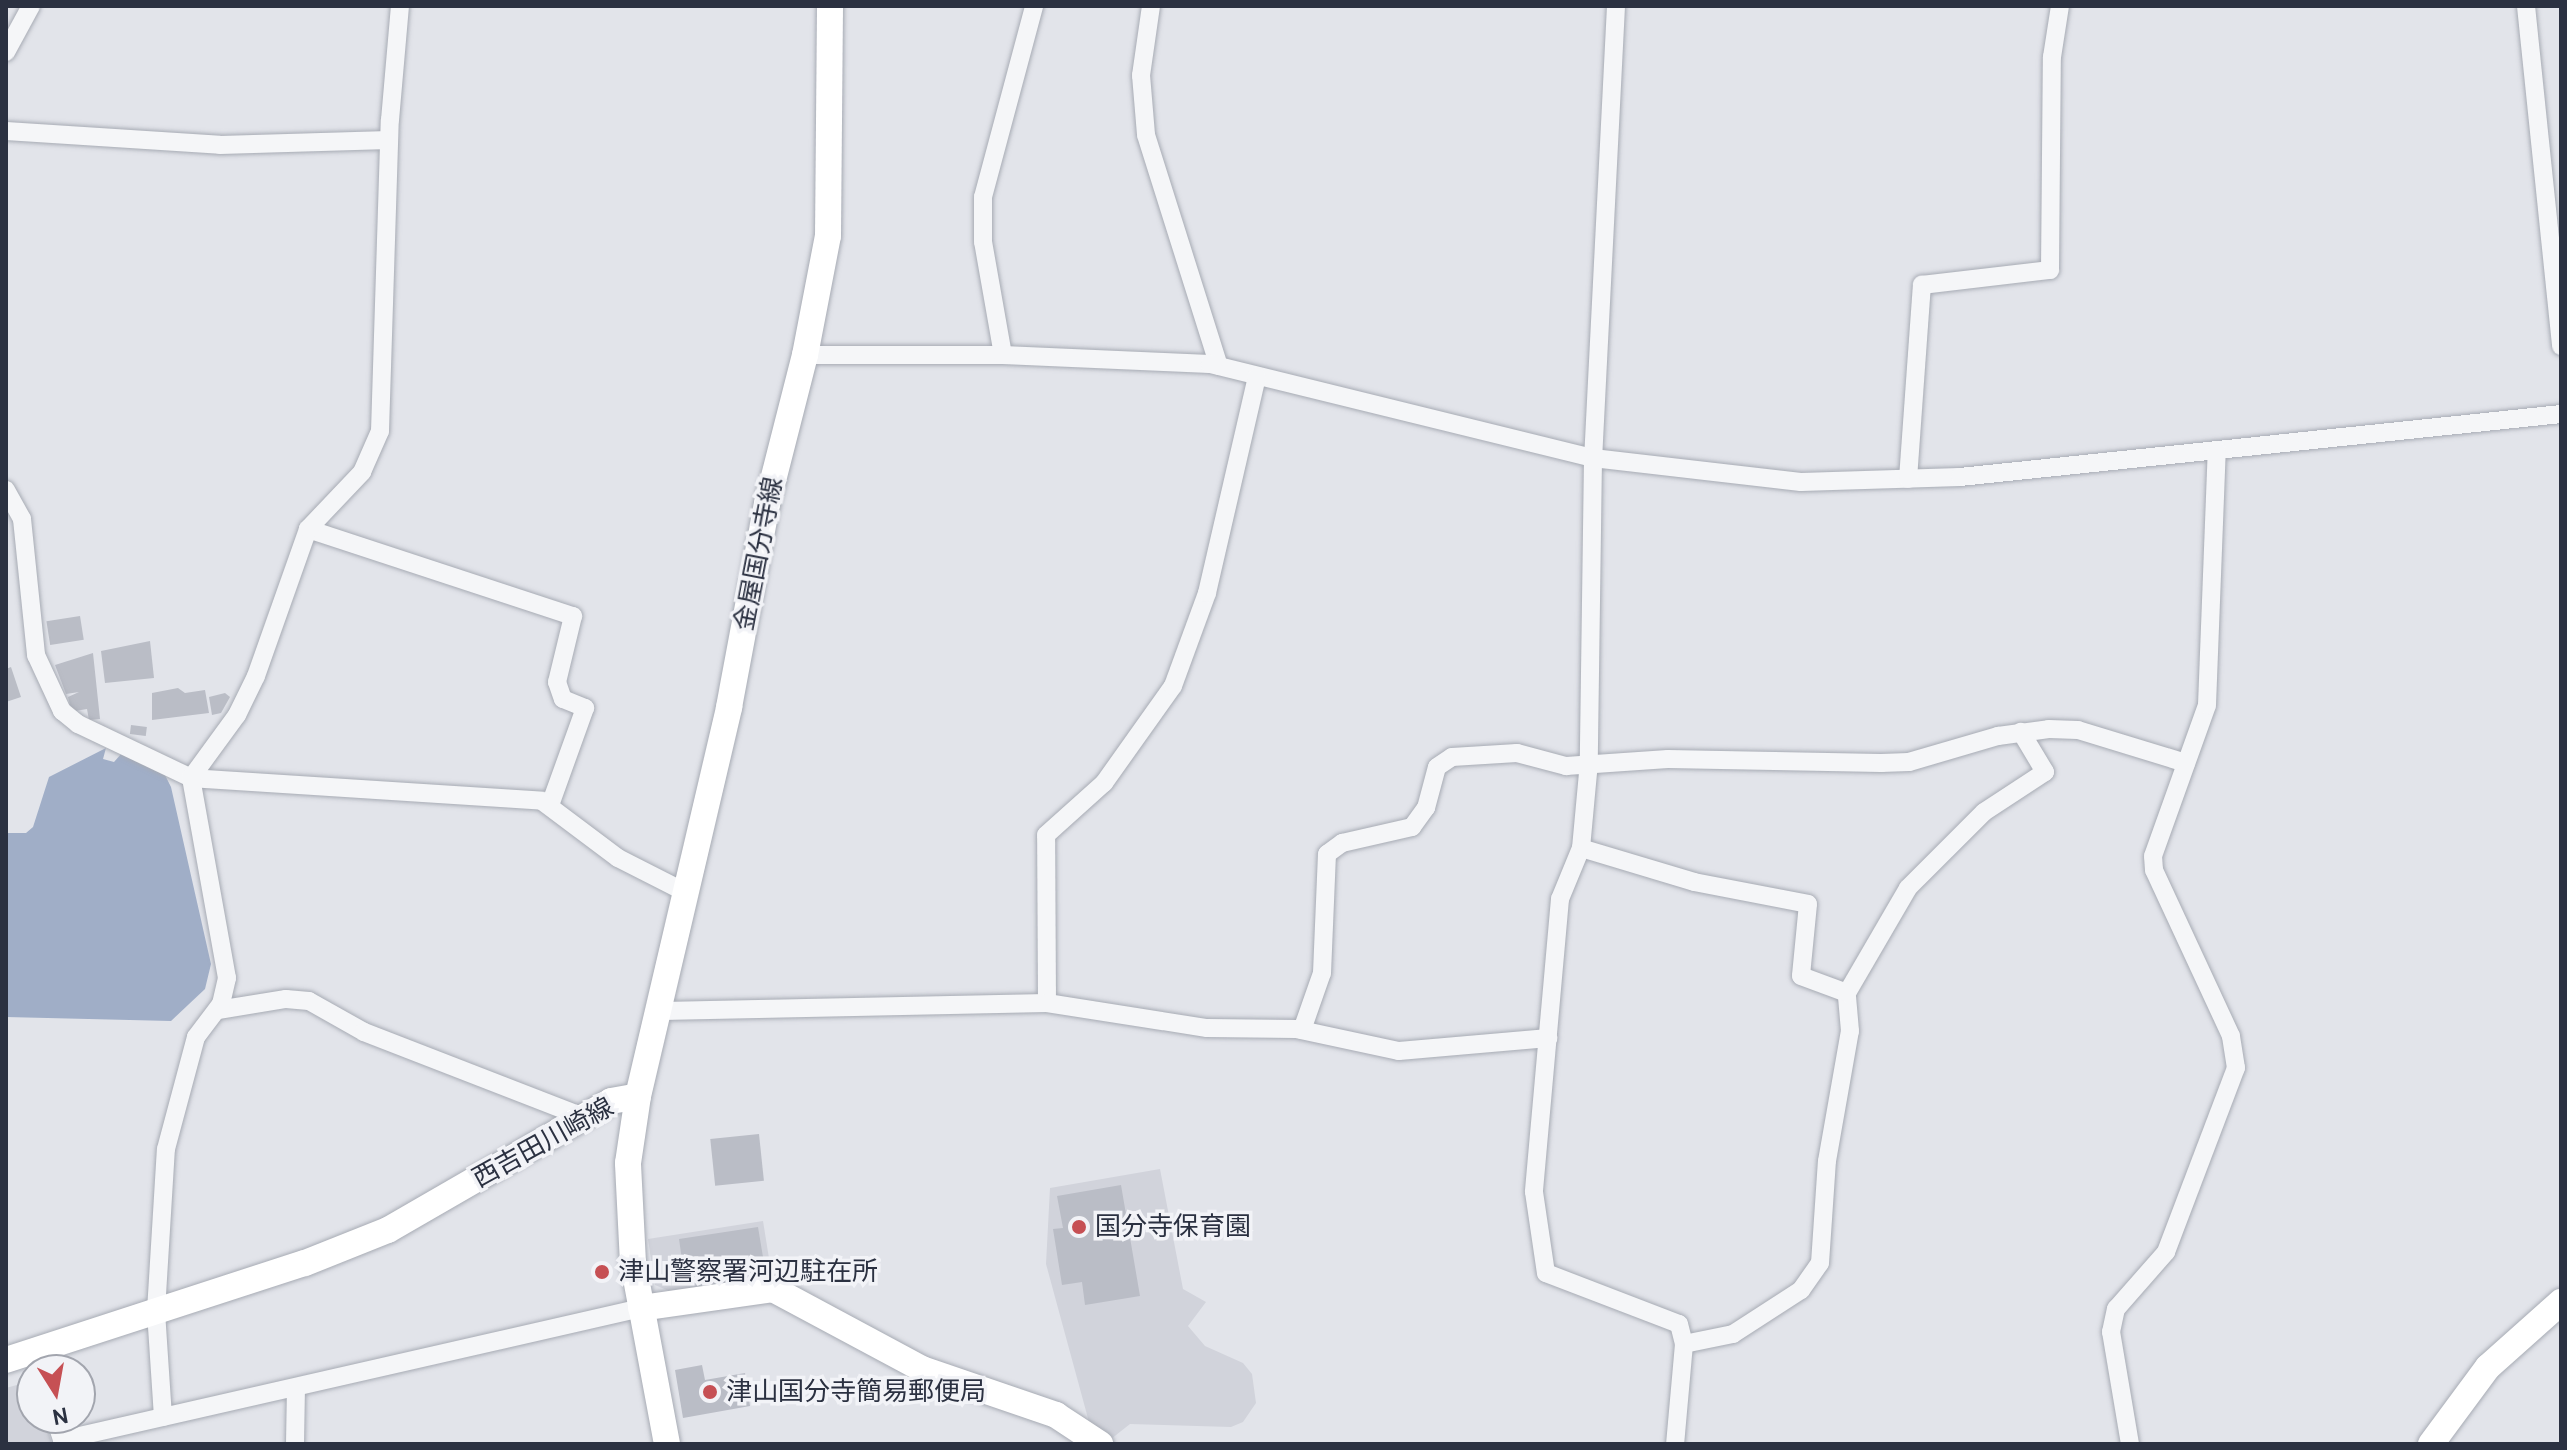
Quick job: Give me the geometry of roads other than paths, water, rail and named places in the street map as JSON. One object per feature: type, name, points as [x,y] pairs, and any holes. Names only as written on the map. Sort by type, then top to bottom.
[{"type":"main road","name":"金屋国分寺線","points":[[638,1096],[662,1011],[685,892],[729,707],[767,504],[805,355],[828,236],[830,6]]},
{"type":"main road","name":"西吉田川崎線","points":[[52,1354],[156,1311],[305,1263],[388,1230],[611,1101],[638,1096],[627,1185],[641,1308]]},
{"type":"main road","points":[[667,1444],[641,1308],[751,1289],[784,1292],[909,1363],[1056,1415],[1100,1444]]},
{"type":"main road","points":[[2431,1444],[2488,1367],[2561,1302]]},
{"type":"street","points":[[6,52],[31,6]]},
{"type":"street","points":[[163,1417],[156,1311],[166,1149],[196,1037],[218,1010],[226,987],[226,962],[191,778],[237,715],[256,676],[308,529],[362,472],[380,431],[389,140],[400,6]]},
{"type":"street","points":[[1003,355],[983,242],[983,197],[1007,91],[1034,6]]},
{"type":"street","points":[[1151,6],[1141,75],[1146,135],[1219,366]]},
{"type":"street","points":[[1616,6],[1593,458],[1589,762],[1581,848],[1560,899],[1534,1192],[1546,1273],[1667,1316],[1679,1324],[1684,1344],[1675,1444]]},
{"type":"street","points":[[1908,479],[1922,285],[2050,270],[2052,57],[2060,6]]},
{"type":"street","points":[[2526,6],[2561,346]]},
{"type":"street","points":[[6,131],[220,145],[389,140]]},
{"type":"street","points":[[805,355],[1003,355],[1219,366],[1593,458],[1801,482],[1908,479],[2561,414]]},
{"type":"street","points":[[1047,1003],[1046,835],[1104,783],[1173,686],[1207,593],[1257,377]]},
{"type":"street","points":[[2130,1444],[2111,1332],[2116,1309],[2166,1252],[2236,1068],[2231,1036],[2154,870],[2153,856],[2207,705],[2217,450]]},
{"type":"street","points":[[6,490],[22,519],[36,655],[62,711],[191,778],[532,799],[550,805],[618,858],[685,892]]},
{"type":"street","points":[[308,529],[573,616],[557,682],[563,699],[585,708],[550,805]]},
{"type":"street","points":[[1302,1030],[1322,973],[1322,870],[1332,848],[1412,827],[1426,808],[1437,767],[1452,757],[1517,753],[1566,766],[1589,762],[1909,762],[2021,732],[2078,730],[2186,763]]},
{"type":"street","points":[[1684,1344],[1733,1334],[1801,1290],[1820,1263],[1827,1161],[1850,1031],[1847,993],[1908,888],[1984,812],[2045,772],[2021,732]]},
{"type":"street","points":[[1581,848],[1694,882],[1808,904],[1801,976],[1847,993]]},
{"type":"street","points":[[218,1010],[286,999],[309,1001],[364,1032],[583,1117]]},
{"type":"street","points":[[662,1011],[1047,1003],[1207,1028],[1302,1030],[1399,1051],[1548,1038]]},
{"type":"street","points":[[60,1434],[62,1440],[124,1435],[163,1417],[641,1308]]},
{"type":"street","points":[[295,1444],[296,1388]]},
{"type":"water","points":[[106,748],[103,759],[114,762],[122,753],[165,775],[171,787],[211,964],[205,989],[171,1021],[6,1017],[6,833],[26,833],[33,827],[49,777]]},
{"type":"place","name":"国分寺保育園","points":[[1079,1227]]},
{"type":"place","name":"津山警察署河辺駐在所","points":[[602,1272]]},
{"type":"place","name":"津山国分寺簡易郵便局","points":[[710,1392]]}]
